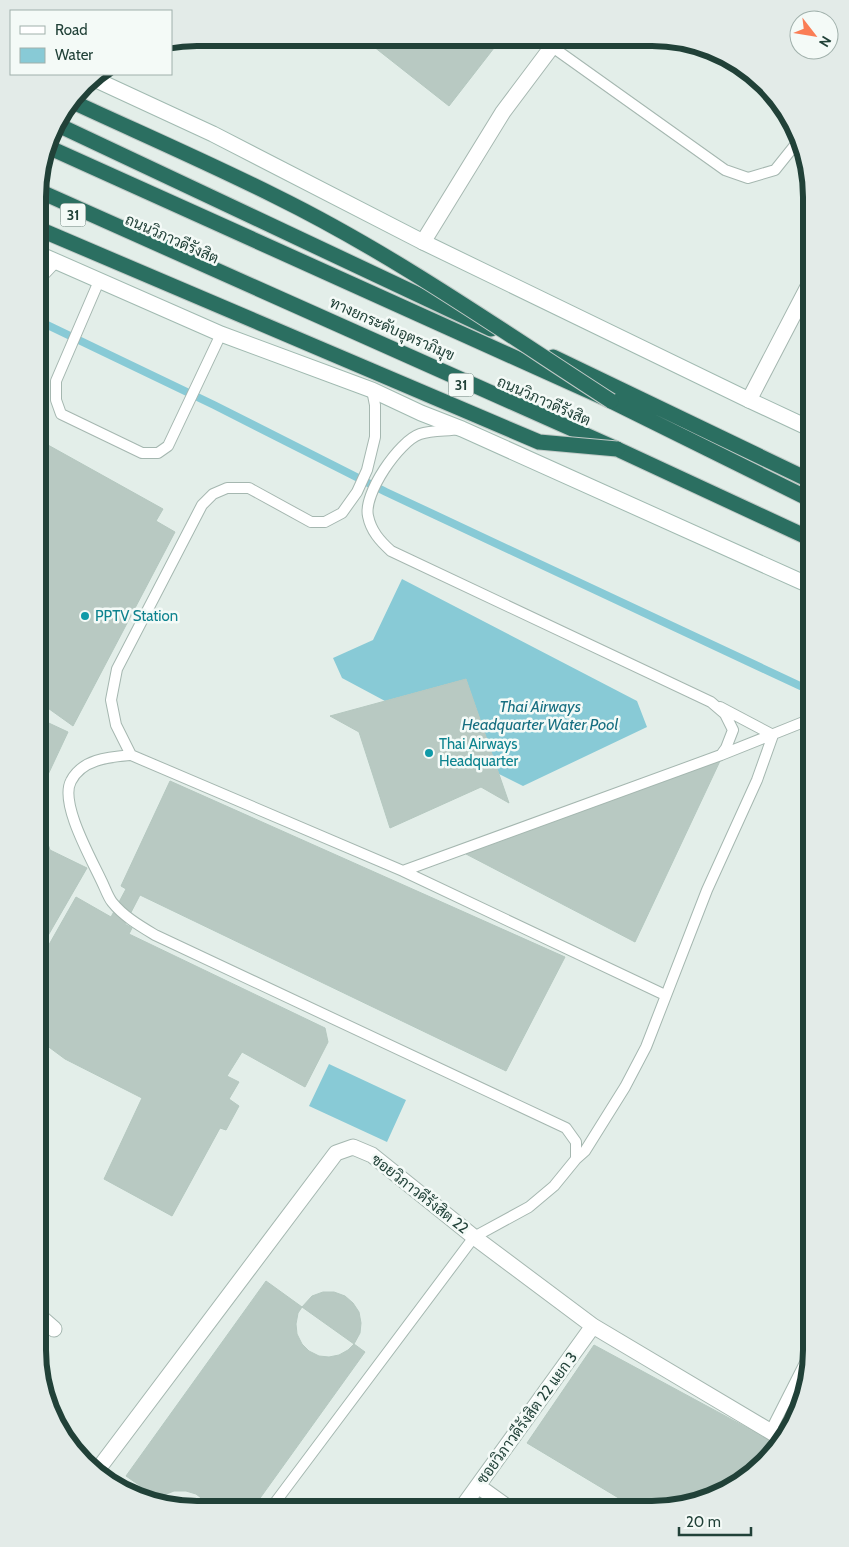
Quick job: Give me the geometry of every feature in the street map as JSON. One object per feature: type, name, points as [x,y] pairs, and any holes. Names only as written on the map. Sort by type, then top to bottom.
[{"type":"highway","points":[[79,105],[276,196],[369,247],[611,401]]},
{"type":"highway","points":[[64,128],[616,387],[803,477]]},
{"type":"highway","name":"ทางยกระดับอุตราภิมุข","points":[[54,150],[611,401],[803,496]]},
{"type":"highway","name":"ทางยกระดับอุตราภิมุข","points":[[46,194],[617,449],[803,535]]},
{"type":"highway","name":"ถนนวิภาวดีรังสิต","points":[[46,203],[682,481],[803,541]]},
{"type":"highway","points":[[46,232],[539,442],[617,449]]},
{"type":"main road","points":[[423,242],[503,112],[552,46]]},
{"type":"main road","points":[[100,82],[213,134],[423,242],[803,424]]},
{"type":"main road","points":[[46,257],[221,334],[372,390],[803,582]]},
{"type":"main road","points":[[749,400],[803,298]]},
{"type":"main road","name":"ซอยวิภาวดีรังสิต 22","points":[[101,1465],[336,1153],[353,1147],[372,1154],[474,1237],[593,1326],[775,1436]]},
{"type":"main road","points":[[46,1322],[54,1329]]},
{"type":"main road","name":"ซอยวิภาวดีรังสิต 22 แยก 3","points":[[467,1501],[593,1326]]},
{"type":"main road","points":[[478,1486],[499,1501]]},
{"type":"lane","points":[[558,46],[725,170],[748,178],[775,170],[794,146]]},
{"type":"lane","points":[[46,273],[56,262]]},
{"type":"lane","points":[[99,281],[56,381],[56,400],[61,414],[142,453],[158,452],[168,446],[221,334]]},
{"type":"lane","points":[[131,754],[116,725],[111,700],[117,669],[202,505],[213,494],[227,488],[249,488],[311,522],[325,522],[342,513],[356,492],[367,470],[375,437],[375,405],[372,390]]},
{"type":"lane","points":[[462,429],[420,434],[404,444],[380,477],[370,497],[368,515],[374,533],[381,542],[392,551],[711,702],[773,735]]},
{"type":"lane","points":[[711,702],[725,714],[733,730],[721,756]]},
{"type":"lane","points":[[403,871],[721,756],[803,723]]},
{"type":"lane","points":[[276,1501],[474,1237],[541,1198],[554,1186],[576,1158],[585,1151],[625,1087],[646,1047],[707,890],[757,780],[773,735]]},
{"type":"lane","points":[[576,1158],[576,1142],[566,1128],[155,935],[136,924],[112,902],[81,838],[68,800],[70,782],[82,766],[104,758],[131,754],[403,871],[665,995]]},
{"type":"lane","points":[[778,1431],[800,1378]]},
{"type":"water","name":"Thai Airways Headquarter Water Pool","points":[[402,579],[637,701],[647,727],[523,786],[499,774],[466,679],[385,701],[342,678],[333,658],[373,640]]},
{"type":"water","points":[[329,1064],[406,1100],[387,1142],[309,1106]]},
{"type":"building","points":[[373,46],[496,46],[449,106]]},
{"type":"building","name":"PPTV Station","points":[[46,444],[163,509],[156,521],[175,532],[73,726],[46,707]]},
{"type":"building","name":"Thai Airways Headquarter","points":[[466,679],[509,803],[481,787],[390,828],[359,732],[330,716]]},
{"type":"building","points":[[46,722],[68,732],[46,779]]},
{"type":"building","points":[[720,761],[635,942],[466,854]]},
{"type":"building","points":[[170,781],[565,957],[506,1071],[140,895],[125,924],[132,928],[129,934],[325,1028],[328,1042],[305,1087],[242,1052],[227,1076],[239,1082],[229,1099],[239,1106],[226,1130],[220,1128],[172,1216],[104,1179],[142,1098],[65,1059],[46,1045],[46,950],[76,897],[111,917],[126,889],[121,886]]},
{"type":"building","points":[[46,838],[50,850],[87,868],[46,939]]},
{"type":"building","points":[[266,1281],[302,1307],[298,1313],[297,1334],[302,1344],[309,1351],[319,1356],[329,1357],[339,1355],[354,1344],[365,1352],[258,1501],[205,1501],[196,1494],[186,1491],[174,1491],[162,1497],[158,1496],[126,1476]]},
{"type":"building","points":[[323,1292],[334,1292],[345,1296],[359,1312],[360,1333],[354,1344],[302,1307],[312,1296]]},
{"type":"building","points":[[594,1345],[772,1441],[744,1469],[718,1485],[700,1493],[681,1498],[651,1501],[624,1501],[527,1443]]},
{"type":"waterway","points":[[46,324],[214,405],[386,492],[803,687]]},
{"type":"place","name":"PPTV Station","points":[[85,616]]},
{"type":"place","name":"Thai Airways Headquarter","points":[[429,753]]}]
